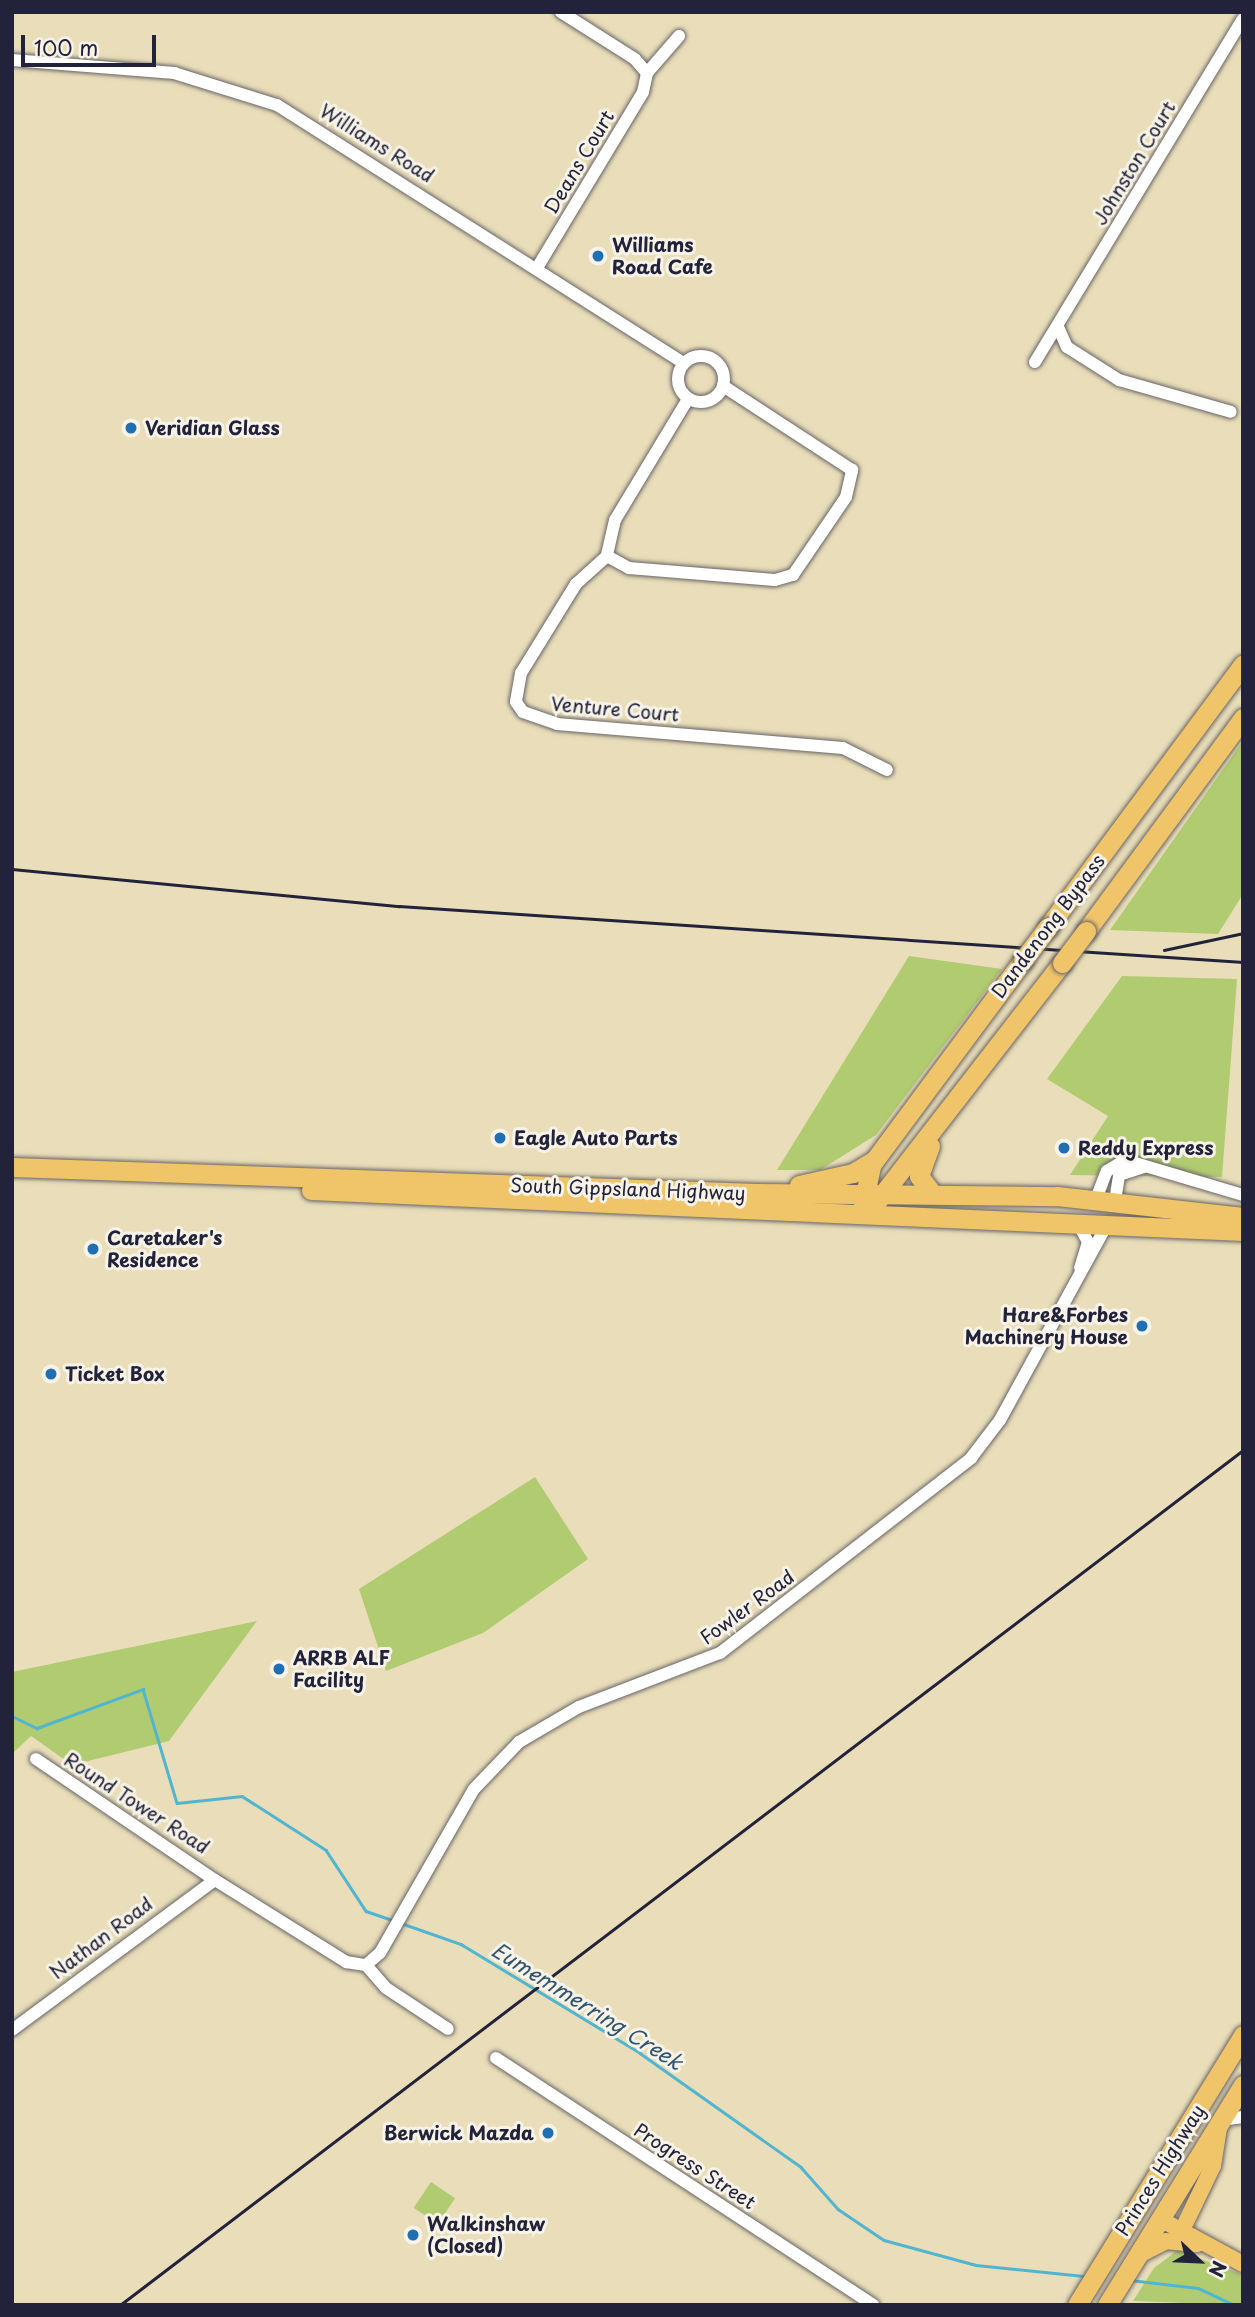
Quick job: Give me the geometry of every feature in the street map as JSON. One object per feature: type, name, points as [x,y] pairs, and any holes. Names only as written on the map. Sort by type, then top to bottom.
[{"type":"highway","name":"Dandenong Bypass","points":[[870,1203],[876,1157],[1243,664]]},
{"type":"highway","name":"Dandenong Bypass","points":[[870,1203],[1062,963],[1243,718]]},
{"type":"highway","points":[[939,1193],[921,1183],[920,1169],[951,1104]]},
{"type":"highway","points":[[757,1193],[853,1173],[876,1157]]},
{"type":"highway","name":"South Gippsland Highway","points":[[12,1167],[170,1178],[634,1197],[870,1203],[939,1193],[1106,1200],[1243,1217]]},
{"type":"highway","name":"South Gippsland Highway","points":[[12,1179],[170,1178]]},
{"type":"highway","name":"South Gippsland Highway","points":[[634,1197],[757,1193],[1077,1222],[1243,1231]]},
{"type":"highway","points":[[1106,1200],[1108,1223]]},
{"type":"highway","name":"Princes Highway","points":[[1081,2300],[1243,2035]]},
{"type":"highway","name":"Princes Highway","points":[[1109,2302],[1243,2085]]},
{"type":"highway","points":[[1142,2199],[1163,2214]]},
{"type":"main road","points":[[1186,2222],[1213,2166],[1221,2121]]},
{"type":"main road","points":[[1163,2214],[1186,2222],[1214,2248]]},
{"type":"main road","points":[[1163,2214],[1243,2264]]},
{"type":"main road","points":[[1135,2259],[1168,2241],[1214,2248]]},
{"type":"street","points":[[561,12],[635,58],[647,73]]},
{"type":"street","name":"Johnston Court","points":[[1035,362],[1243,19]]},
{"type":"street","name":"Deans Court","points":[[537,268],[643,92],[647,73],[679,36]]},
{"type":"street","name":"Williams Road","points":[[12,60],[174,73],[259,97],[537,268],[683,363]]},
{"type":"street","points":[[1058,327],[1067,347],[1119,380],[1231,412]]},
{"type":"street","points":[[697,355],[713,359],[723,372],[723,386],[705,402],[688,399],[678,386],[683,363],[697,355]]},
{"type":"street","points":[[688,399],[615,520],[607,556],[629,568],[775,580],[802,566],[846,497],[852,470],[723,386]]},
{"type":"street","name":"Venture Court","points":[[607,556],[576,584],[521,673],[516,702],[523,712],[557,724],[843,748],[887,770]]},
{"type":"street","points":[[1106,1200],[1113,1164],[1125,1160],[1243,1195]]},
{"type":"street","points":[[1106,1200],[1120,1174],[1145,1167]]},
{"type":"street","points":[[1064,1310],[1088,1247],[1077,1222]]},
{"type":"street","name":"Fowler Road","points":[[366,1965],[391,1934],[474,1789],[519,1742],[579,1707],[720,1653],[948,1480],[994,1431],[1064,1310],[1108,1223]]},
{"type":"street","name":"Round Tower Road","points":[[36,1759],[215,1880]]},
{"type":"street","points":[[215,1880],[346,1962],[366,1965],[386,1988],[448,2029]]},
{"type":"street","name":"Nathan Road","points":[[12,2030],[215,1880]]},
{"type":"street","name":"Progress Street","points":[[496,2058],[873,2305]]},
{"type":"street","name":"Princes Highway","points":[[1221,2121],[1243,2118]]},
{"type":"green space","points":[[1243,741],[1243,894],[1218,934],[1110,930]]},
{"type":"green space","points":[[909,956],[1002,969],[876,1135],[820,1170],[777,1170]]},
{"type":"green space","points":[[1122,976],[1237,979],[1222,1177],[1070,1175],[1108,1116],[1047,1079]]},
{"type":"green space","points":[[535,1477],[588,1559],[483,1633],[386,1671],[359,1589]]},
{"type":"green space","points":[[257,1621],[169,1741],[72,1765],[31,1736],[12,1754],[12,1672]]},
{"type":"green space","points":[[431,2182],[455,2198],[438,2224],[414,2208]]},
{"type":"green space","points":[[1178,2250],[1243,2275],[1243,2305],[1133,2301],[1154,2268]]},
{"type":"waterway","name":"Eumemmerring Creek","points":[[12,1716],[37,1728],[143,1689],[177,1803],[242,1796],[326,1850],[366,1911],[395,1921]]},
{"type":"waterway","name":"Eumemmerring Creek","points":[[401,1923],[461,1944],[640,2053],[801,2167],[838,2209],[884,2240],[976,2265],[1085,2276]]},
{"type":"waterway","name":"Eumemmerring Creek","points":[[1130,2280],[1198,2288],[1234,2305]]},
{"type":"railway","points":[[12,869],[399,906],[1243,962]]},
{"type":"railway","points":[[1164,950],[1243,933]]},
{"type":"railway","points":[[120,2305],[1243,1450]]},
{"type":"place","name":"Williams Road Cafe","points":[[598,256]]},
{"type":"place","name":"Veridian Glass","points":[[131,428]]},
{"type":"place","name":"Eagle Auto Parts","points":[[500,1138]]},
{"type":"place","name":"Reddy Express","points":[[1064,1148]]},
{"type":"place","name":"Caretaker's Residence","points":[[93,1249]]},
{"type":"place","name":"Hare&Forbes Machinery House","points":[[1142,1326]]},
{"type":"place","name":"Ticket Box","points":[[51,1374]]},
{"type":"place","name":"ARRB ALF Facility","points":[[279,1669]]},
{"type":"place","name":"Berwick Mazda","points":[[548,2133]]},
{"type":"place","name":"Walkinshaw (Closed)","points":[[413,2235]]}]
